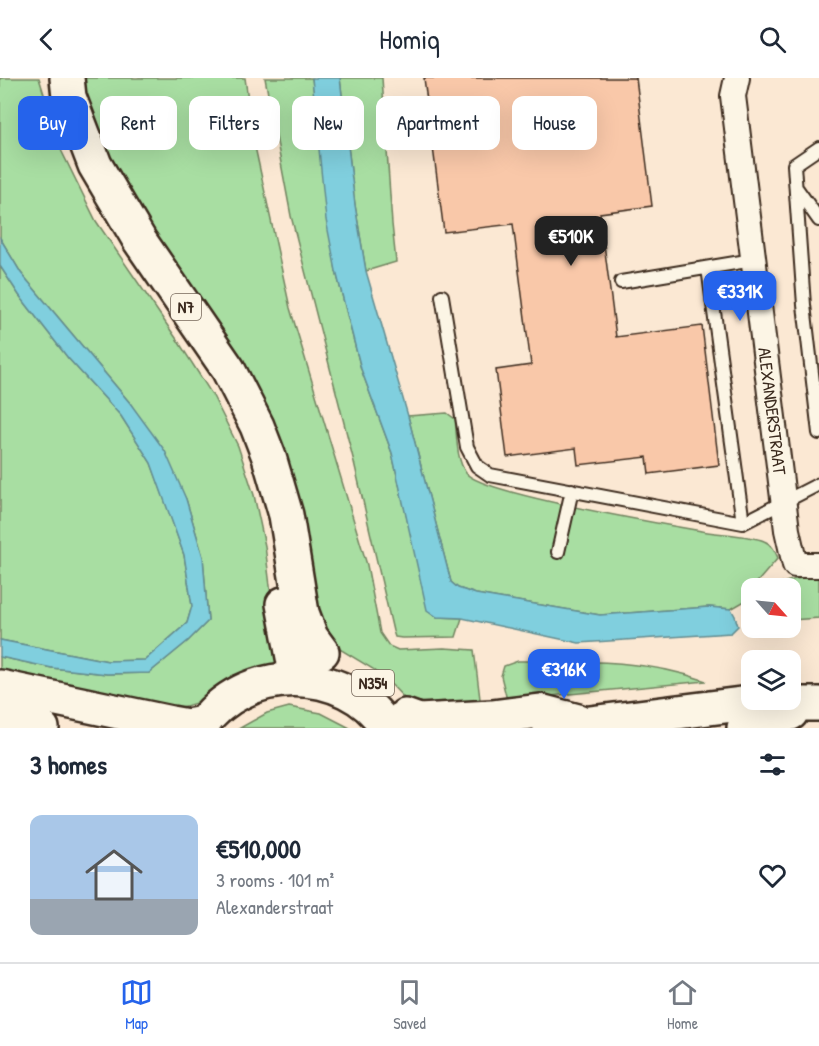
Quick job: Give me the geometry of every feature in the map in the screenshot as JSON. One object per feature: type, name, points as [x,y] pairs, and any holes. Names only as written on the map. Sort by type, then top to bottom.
[{"type":"main road","name":"N7","points":[[67,78],[69,97],[94,165],[140,241],[211,342],[244,397],[273,468],[286,515],[291,543],[283,603],[295,668],[314,666]]},
{"type":"main road","name":"N354","points":[[0,687],[188,726],[201,725],[224,703],[249,688],[267,682],[286,680],[314,666],[332,685],[401,724]]},
{"type":"main road","points":[[550,728],[741,704],[819,704]]},
{"type":"main road","points":[[744,728],[819,704]]},
{"type":"main road","points":[[401,724],[540,711],[585,723]]},
{"type":"main road","points":[[0,720],[42,728]]},
{"type":"street","name":"ALEXANDERSTRAAT","points":[[737,78],[733,96],[784,504],[795,565],[819,565]]},
{"type":"lane","points":[[819,148],[794,165],[808,337],[819,433]]},
{"type":"lane","points":[[796,187],[819,220]]},
{"type":"lane","points":[[621,282],[753,260]]},
{"type":"lane","points":[[708,268],[743,523]]},
{"type":"lane","points":[[442,296],[467,447],[477,466],[490,475],[743,523],[784,504],[819,484]]},
{"type":"lane","points":[[808,337],[819,329]]},
{"type":"lane","points":[[558,552],[572,490]]},
{"type":"green space","points":[[0,78],[39,78],[45,96],[18,96],[18,150],[61,150],[96,221],[213,396],[238,446],[254,495],[265,546],[280,666],[195,703],[164,710],[0,679],[0,657],[52,668],[107,674],[149,673],[208,621],[203,557],[186,499],[130,403],[21,273],[0,238]]},
{"type":"green space","points":[[81,78],[245,78],[248,96],[189,96],[189,150],[256,150],[290,308],[367,565],[380,633],[389,646],[398,650],[444,648],[474,650],[481,707],[448,712],[407,701],[373,669],[333,645],[322,630],[296,525],[105,150],[177,150],[177,96],[100,96],[100,141]]},
{"type":"green space","points":[[265,78],[312,78],[314,96],[292,96],[292,150],[321,150],[336,271],[361,369],[392,453],[409,527],[437,617],[462,618],[456,637],[395,637],[354,462],[291,216],[279,150],[280,96],[268,96]]},
{"type":"green space","points":[[340,78],[382,78],[383,96],[376,96],[376,150],[387,150],[396,262],[366,271],[349,150],[364,150],[364,96],[342,96]]},
{"type":"green space","points":[[0,266],[19,295],[68,358],[121,416],[151,463],[168,509],[184,555],[192,606],[187,623],[145,660],[108,661],[0,640]]},
{"type":"green space","points":[[447,413],[455,419],[460,461],[466,473],[479,481],[504,490],[576,507],[701,531],[758,539],[767,542],[778,558],[761,578],[741,578],[741,603],[731,609],[709,607],[600,615],[476,594],[458,588],[451,582],[408,416]]},
{"type":"green space","points":[[819,577],[819,618],[801,619],[802,578]]},
{"type":"green space","points":[[518,661],[637,665],[706,681],[507,700],[501,676],[504,666]]},
{"type":"green space","points":[[289,707],[321,713],[350,728],[240,728],[267,713]]},
{"type":"water","points":[[312,78],[340,78],[342,96],[314,96]]},
{"type":"water","points":[[319,150],[349,150],[366,271],[408,416],[451,582],[458,588],[476,594],[600,615],[709,607],[731,609],[738,626],[731,633],[579,643],[462,618],[437,617],[427,610],[392,453],[361,369],[336,271],[326,220]]},
{"type":"water","points":[[0,238],[21,273],[130,403],[165,451],[186,499],[203,557],[208,621],[149,673],[107,674],[52,668],[0,657],[0,640],[108,661],[145,660],[187,623],[192,606],[184,555],[151,463],[121,416],[68,358],[19,295],[0,266]]},
{"type":"building","points":[[424,78],[636,78],[652,206],[600,213],[616,337],[702,326],[719,465],[649,474],[647,457],[578,465],[576,448],[507,457],[496,370],[531,365],[513,224],[444,232],[433,150],[500,150],[500,96],[426,96]]}]
